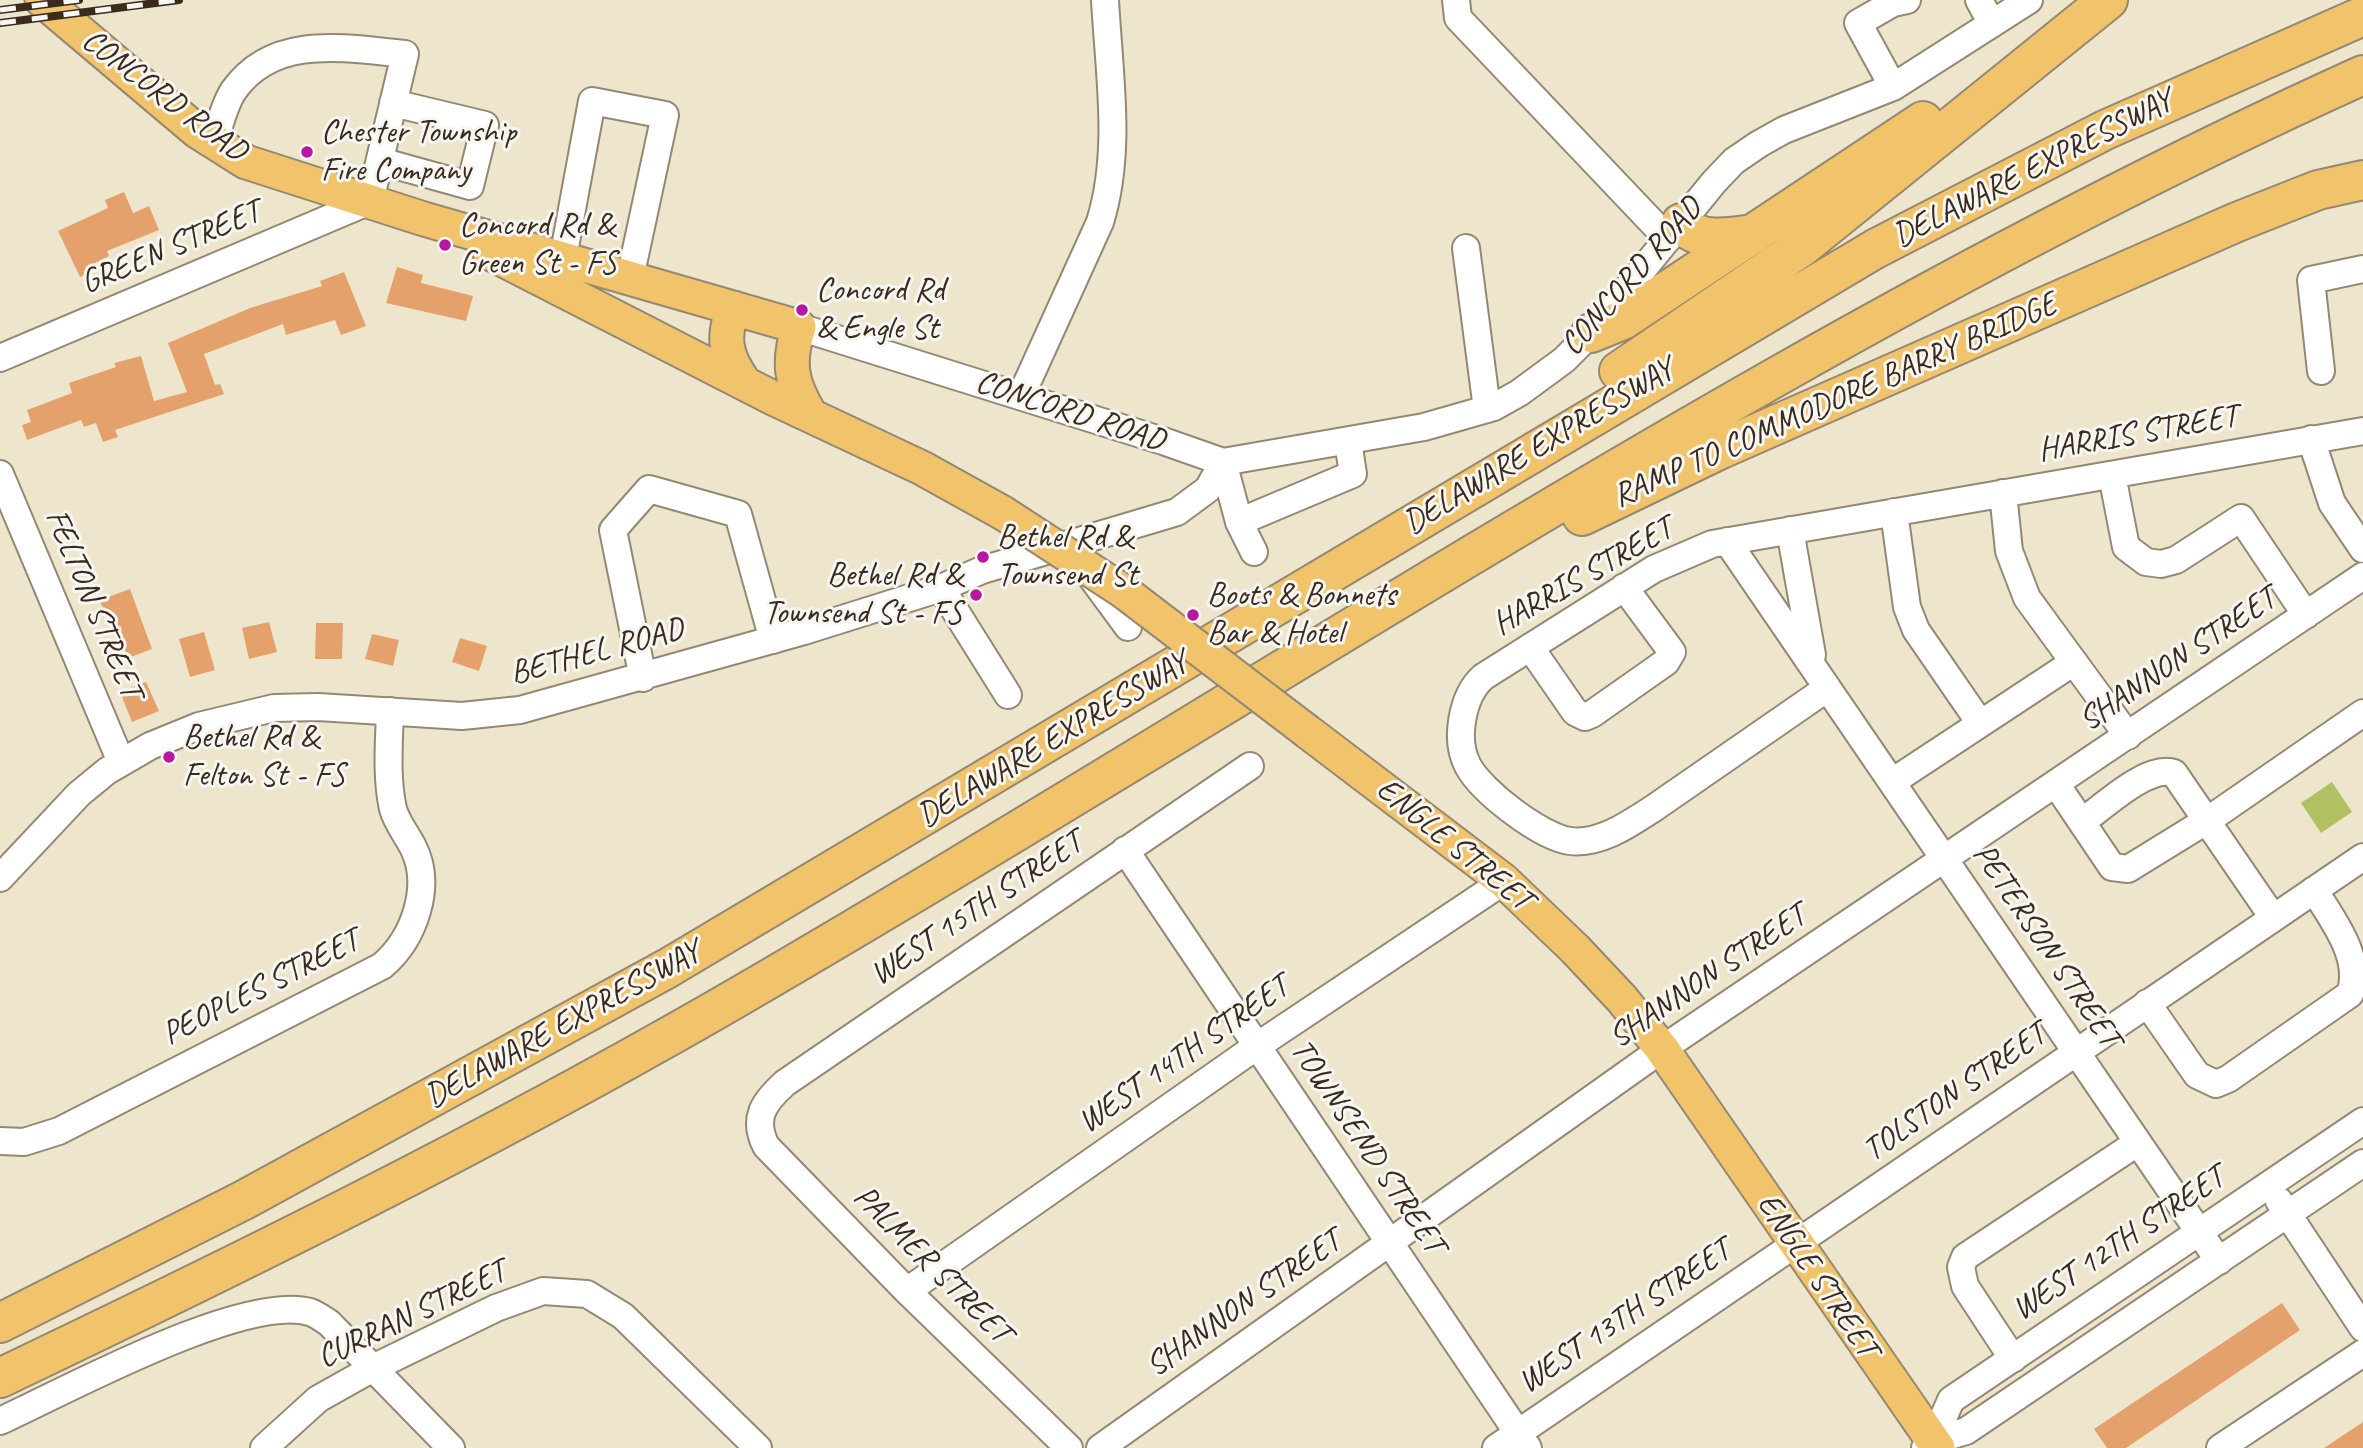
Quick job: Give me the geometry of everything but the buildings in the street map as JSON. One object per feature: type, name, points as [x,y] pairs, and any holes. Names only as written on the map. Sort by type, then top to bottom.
[{"type":"highway","points":[[1591,333],[1623,320],[2107,0]]},
{"type":"highway","points":[[1145,685],[1332,551],[1536,427],[1803,246],[2107,0]]},
{"type":"highway","points":[[2173,98],[2351,0]]},
{"type":"highway","name":"DELAWARE EXPRESSWAY","points":[[0,1323],[244,1200],[613,999],[858,857],[1875,248],[2005,179],[2173,98],[2363,16]]},
{"type":"highway","name":"DELAWARE EXPRESSWAY","points":[[0,1378],[349,1208],[613,1068],[828,943],[1692,424],[1896,308],[2129,187],[2363,75]]},
{"type":"highway","name":"RAMP TO COMMODORE BARRY BRIDGE","points":[[1317,649],[1459,583],[1586,514],[1721,449],[2237,222],[2318,190],[2363,180]]},
{"type":"highway","points":[[1674,231],[1717,238],[1753,234]]},
{"type":"main road","name":"CONCORD ROAD","points":[[41,0],[214,141],[246,162],[424,219],[799,327]]},
{"type":"main road","name":"ENGLE STREET","points":[[424,219],[744,382],[922,468],[1003,513],[1123,591],[1504,881],[1576,949],[1622,999],[1662,1049],[1932,1446]]},
{"type":"main road","points":[[734,308],[726,331],[727,354],[744,382]]},
{"type":"main road","points":[[799,327],[790,368],[796,390],[810,414]]},
{"type":"street","points":[[1021,396],[1100,222],[1109,193],[1113,172],[1105,0]]},
{"type":"street","points":[[1456,0],[1458,18],[1674,231]]},
{"type":"street","points":[[1893,87],[1858,23],[1893,3],[1907,0]]},
{"type":"street","points":[[1979,0],[1992,24]]},
{"type":"street","name":"CONCORD ROAD","points":[[799,327],[1223,462],[1424,427],[1487,409],[1536,381],[1591,333],[1734,161],[1784,130],[1893,87],[2029,0]]},
{"type":"street","points":[[214,141],[232,92],[257,64],[278,54],[346,48],[405,54],[370,201]]},
{"type":"street","points":[[562,258],[592,101],[665,115],[631,278]]},
{"type":"street","points":[[380,161],[470,186],[485,125],[393,103]]},
{"type":"street","name":"GREEN STREET","points":[[0,358],[370,201]]},
{"type":"street","points":[[1466,248],[1487,409]]},
{"type":"street","points":[[2321,371],[2311,280],[2363,269]]},
{"type":"street","name":"HARRIS STREET","points":[[1821,680],[1625,827],[1595,838],[1572,841],[1533,825],[1490,791],[1468,766],[1462,749],[1465,710],[1475,684],[1654,569],[1712,544],[2363,431]]},
{"type":"street","points":[[2311,439],[2332,503],[2363,549]]},
{"type":"street","points":[[1238,522],[1353,474],[1348,440]]},
{"type":"street","points":[[1223,462],[1238,522],[1254,552]]},
{"type":"street","name":"BETHEL ROAD","points":[[0,878],[79,794],[121,762],[199,726],[260,711],[318,707],[489,715],[520,710],[773,640],[941,588],[982,570],[1177,512],[1208,489],[1223,462]]},
{"type":"street","name":"FELTON STREET","points":[[0,474],[121,762]]},
{"type":"street","points":[[2112,475],[2126,547],[2146,562],[2169,563],[2241,518],[2306,615]]},
{"type":"street","points":[[643,678],[614,530],[649,489],[738,514],[773,640]]},
{"type":"street","points":[[2003,494],[2009,551],[2027,598],[2128,736]]},
{"type":"street","points":[[1894,512],[1907,607],[1916,631],[1980,723]]},
{"type":"street","name":"PETERSON STREET","points":[[1790,530],[1798,586],[1821,680]]},
{"type":"street","name":"PETERSON STREET","points":[[1727,541],[2219,1261]]},
{"type":"street","points":[[1068,544],[1128,627]]},
{"type":"street","name":"SHANNON STREET","points":[[1100,1448],[1662,1049],[2363,576]]},
{"type":"street","points":[[1530,647],[1576,712],[1585,717],[1592,714],[1671,658],[1671,648],[1624,587]]},
{"type":"street","points":[[941,588],[1008,695]]},
{"type":"street","points":[[1892,782],[2074,662]]},
{"type":"street","name":"PEOPLES STREET","points":[[0,1141],[24,1142],[59,1131],[382,965],[393,956],[403,943],[415,914],[421,882],[414,849],[394,812],[389,777],[390,711]]},
{"type":"street","points":[[2056,784],[2105,858],[2120,871],[2128,869],[2207,820],[2363,713]]},
{"type":"street","name":"WEST 15TH STREET","points":[[759,1123],[764,1104],[785,1083],[1250,766]]},
{"type":"street","points":[[2082,822],[2141,780],[2166,770],[2174,773],[2272,916]]},
{"type":"street","name":"TOWNSEND STREET","points":[[1125,850],[1523,1440]]},
{"type":"street","name":"TOLSTON STREET","points":[[1795,1245],[2272,916],[2363,857]]},
{"type":"street","name":"WEST 14TH STREET","points":[[907,1291],[1257,1046],[1504,881]]},
{"type":"street","points":[[2147,1003],[2197,1075],[2216,1084],[2228,1079],[2350,994],[2357,985],[2359,960],[2314,890]]},
{"type":"street","name":"WEST 12TH STREET","points":[[1932,1446],[1951,1400],[2363,1121]]},
{"type":"street","name":"PALMER STREET","points":[[759,1123],[766,1146],[907,1291],[1069,1448]]},
{"type":"street","points":[[2012,1359],[1965,1286],[1961,1267],[1965,1258],[2137,1143]]},
{"type":"street","name":"WEST 12TH STREET","points":[[1932,1446],[1966,1431],[2363,1163]]},
{"type":"street","points":[[2268,1186],[2363,1328]]},
{"type":"street","name":"WEST 13TH STREET","points":[[1496,1448],[1523,1440],[1795,1245]]},
{"type":"street","name":"CURRAN STREET","points":[[264,1448],[318,1399],[375,1367],[496,1308],[543,1291],[587,1294],[623,1316],[758,1448]]},
{"type":"street","points":[[0,1421],[210,1325],[250,1314],[310,1312],[328,1323],[375,1367],[451,1448]]},
{"type":"street","points":[[2220,1448],[2363,1353]]},
{"type":"green space","points":[[2332,782],[2352,812],[2321,833],[2301,803]]},
{"type":"railway","points":[[0,10],[79,0]]},
{"type":"railway","points":[[0,23],[179,0]]},
{"type":"place","name":"Chester Township Fire Company","points":[[307,152]]},
{"type":"place","name":"Concord Rd & Green St - FS","points":[[445,245]]},
{"type":"place","name":"Concord Rd & Engle St","points":[[802,310]]},
{"type":"place","name":"Bethel Rd & Townsend St","points":[[983,557]]},
{"type":"place","name":"Bethel Rd & Townsend St - FS","points":[[976,595]]},
{"type":"place","name":"Boots & Bonnets Bar & Hotel","points":[[1193,615]]},
{"type":"place","name":"Bethel Rd & Felton St - FS","points":[[169,757]]}]
